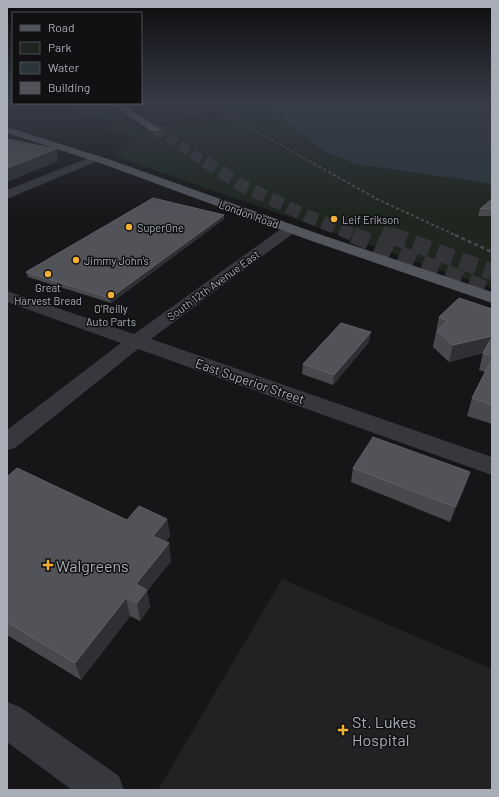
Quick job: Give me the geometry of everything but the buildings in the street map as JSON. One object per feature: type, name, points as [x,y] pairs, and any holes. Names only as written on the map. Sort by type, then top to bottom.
[{"type":"main road","name":"London Road","points":[[43,141],[96,158],[290,229],[492,298]]},
{"type":"street","points":[[7,195],[96,158]]},
{"type":"street","name":"South 12th Avenue East","points":[[7,442],[136,341],[290,229]]},
{"type":"street","name":"East Superior Street","points":[[7,296],[492,466]]},
{"type":"street","points":[[7,720],[105,790]]},
{"type":"shaded area","name":"St. Lukes Hospital","points":[[282,579],[492,669],[492,790],[158,790]]},
{"type":"green space","points":[[311,141],[322,150],[355,164],[492,184],[492,288],[117,157],[114,153],[124,145],[125,142]]},
{"type":"water","points":[[311,141],[492,141],[492,184],[355,164],[322,150]]},
{"type":"tunnel","points":[[174,141],[206,162]]},
{"type":"tunnel","points":[[205,161],[243,186],[307,216],[356,236]]},
{"type":"tunnel","points":[[382,232],[393,236]]},
{"type":"tunnel","points":[[353,235],[492,292]]},
{"type":"tunnel","points":[[390,235],[492,272]]},
{"type":"railway","points":[[274,141],[311,162]]},
{"type":"railway","points":[[309,161],[377,199],[457,236]]},
{"type":"railway","points":[[455,235],[492,252]]},
{"type":"place","name":"Leif Erikson","points":[[334,219]]},
{"type":"place","name":"SuperOne","points":[[129,227]]},
{"type":"place","name":"Jimmy John's","points":[[76,260]]},
{"type":"place","name":"Great Harvest Bread","points":[[48,274]]},
{"type":"place","name":"O'Reilly Auto Parts","points":[[111,295]]},
{"type":"place","name":"Walgreens","points":[[48,565]]},
{"type":"place","name":"St. Lukes Hospital","points":[[343,730]]}]
